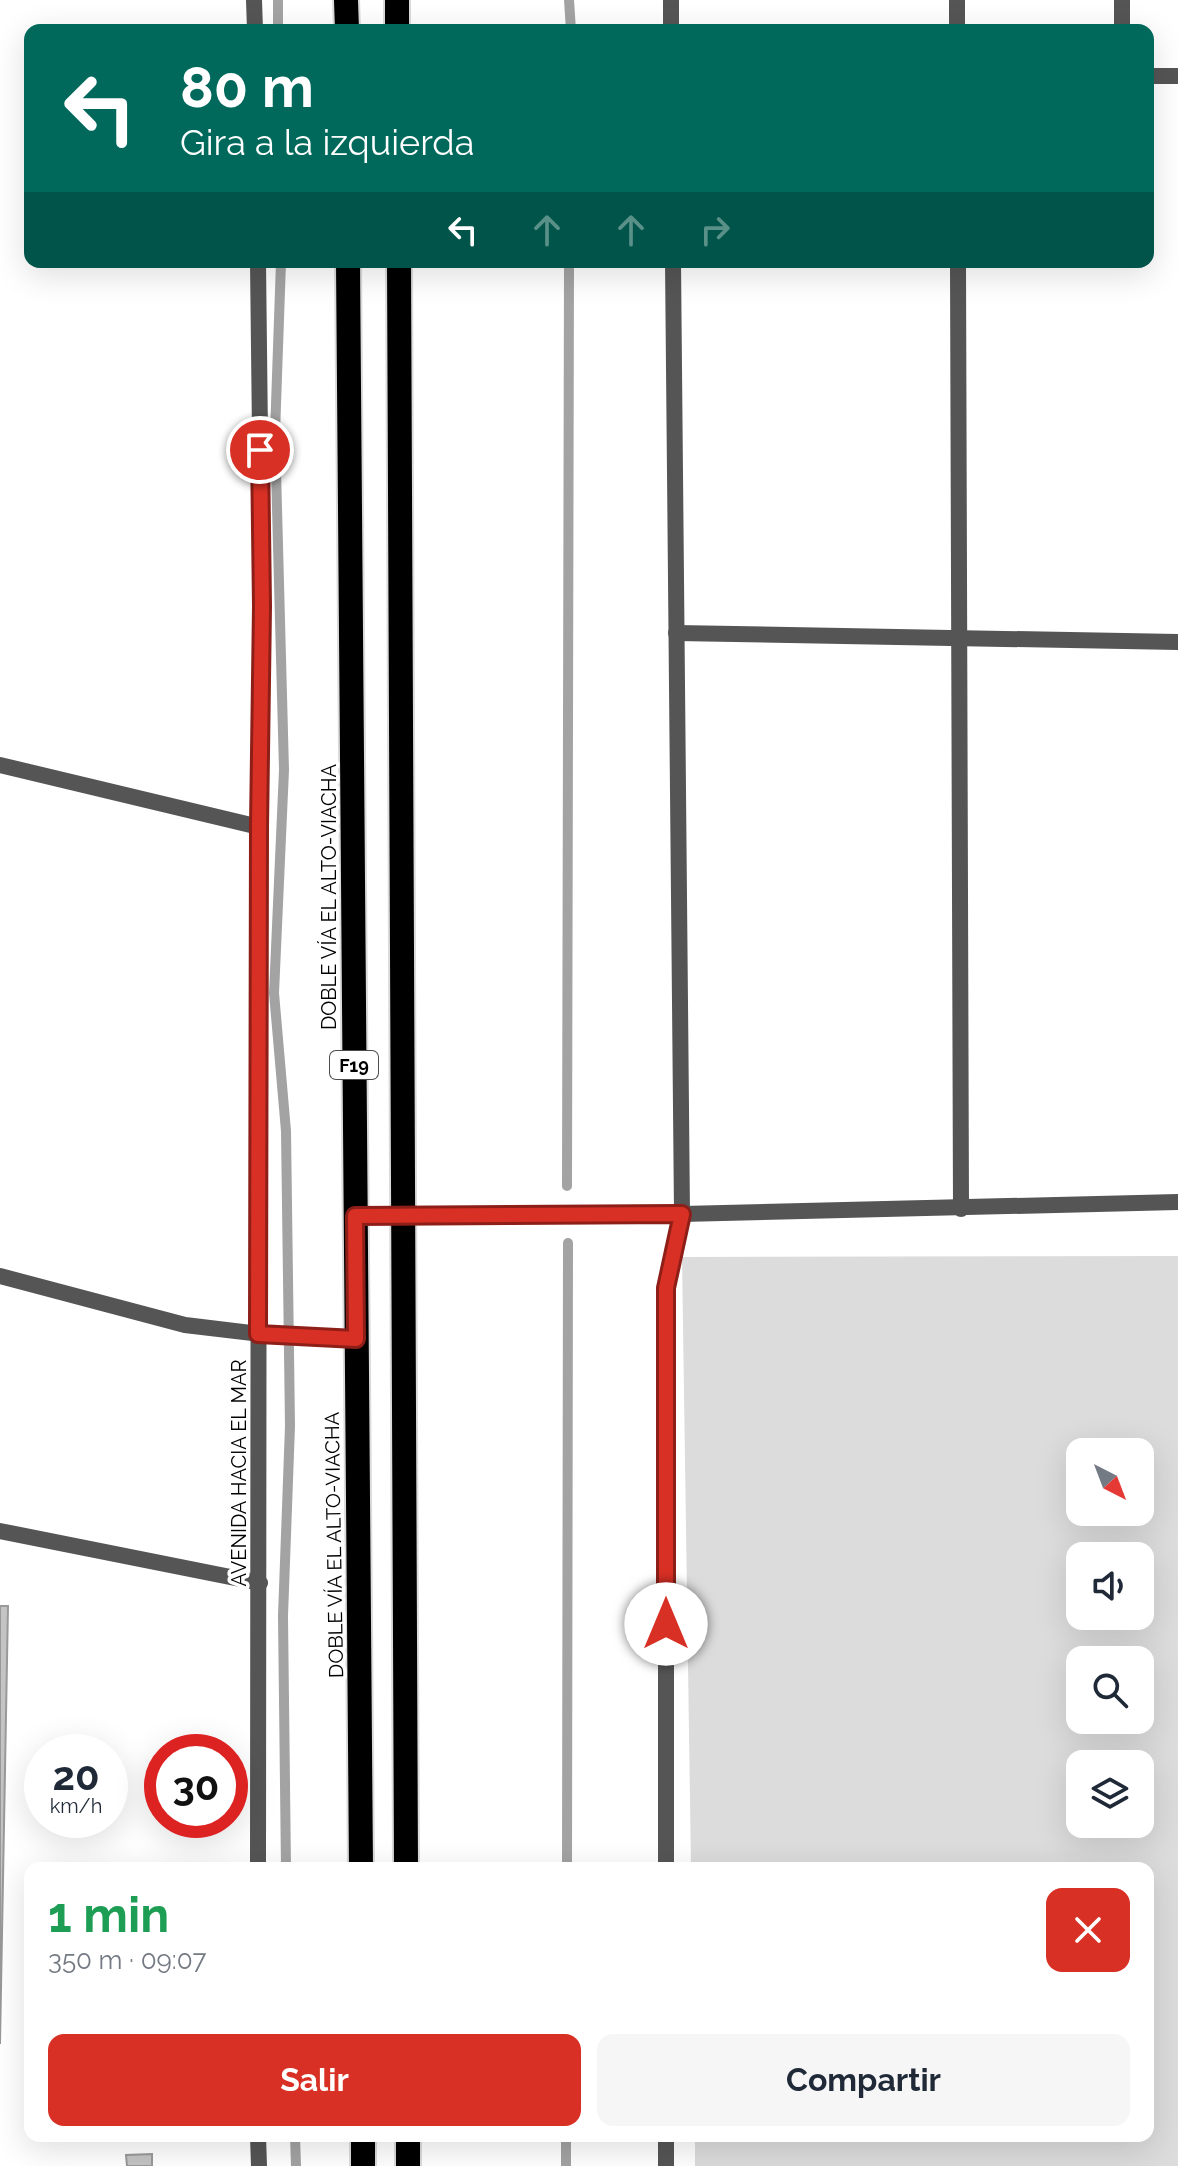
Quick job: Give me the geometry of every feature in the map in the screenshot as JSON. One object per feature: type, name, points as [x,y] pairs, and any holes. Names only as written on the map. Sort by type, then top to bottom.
[{"type":"highway","points":[[346,0],[347,24]]},
{"type":"highway","points":[[397,0],[397,24]]},
{"type":"highway","name":"DOBLE VÍA EL ALTO-VIACHA","points":[[348,268],[355,1216],[344,1338],[361,1862]]},
{"type":"highway","name":"F19","points":[[399,268],[406,1862]]},
{"type":"highway","points":[[363,2142],[363,2166]]},
{"type":"highway","points":[[408,2142],[408,2166]]},
{"type":"street","points":[[254,0],[255,24]]},
{"type":"street","points":[[671,0],[671,24]]},
{"type":"street","points":[[957,0],[957,24]]},
{"type":"street","points":[[1122,0],[1122,24]]},
{"type":"street","points":[[1154,76],[1178,76]]},
{"type":"street","name":"AVENIDA HACIA EL MAR","points":[[258,268],[262,606],[258,1862]]},
{"type":"street","points":[[666,1862],[666,1288],[682,1214],[673,268]]},
{"type":"street","points":[[958,268],[961,1209]]},
{"type":"street","points":[[676,633],[1178,642]]},
{"type":"street","points":[[0,765],[259,827]]},
{"type":"street","points":[[355,1216],[682,1214],[1178,1202]]},
{"type":"street","points":[[0,1276],[185,1325],[277,1336],[344,1338]]},
{"type":"street","points":[[0,1531],[260,1583]]},
{"type":"street","points":[[258,2142],[259,2166]]},
{"type":"street","points":[[666,2142],[666,2166]]},
{"type":"shaded area","points":[[1178,1256],[1178,2166],[695,2166],[695,2142],[1154,2142],[1154,1862],[691,1862],[682,1257]]},
{"type":"building","points":[[0,1606],[8,1606],[0,2044]]},
{"type":"building","points":[[152,2154],[152,2166],[127,2166],[126,2155]]},
{"type":"waterway","points":[[278,0],[278,24]]},
{"type":"waterway","points":[[569,0],[571,24]]},
{"type":"waterway","points":[[281,268],[275,433],[284,770],[274,993],[286,1131],[290,1426],[283,1616],[286,1862]]},
{"type":"waterway","points":[[567,1186],[569,268]]},
{"type":"waterway","points":[[567,1862],[568,1243]]},
{"type":"waterway","points":[[295,2142],[296,2166]]},
{"type":"waterway","points":[[566,2142],[566,2166]]},
{"type":"route","points":[[260,450],[258,1334],[356,1339],[355,1216],[682,1214],[666,1288],[666,1624]]}]
